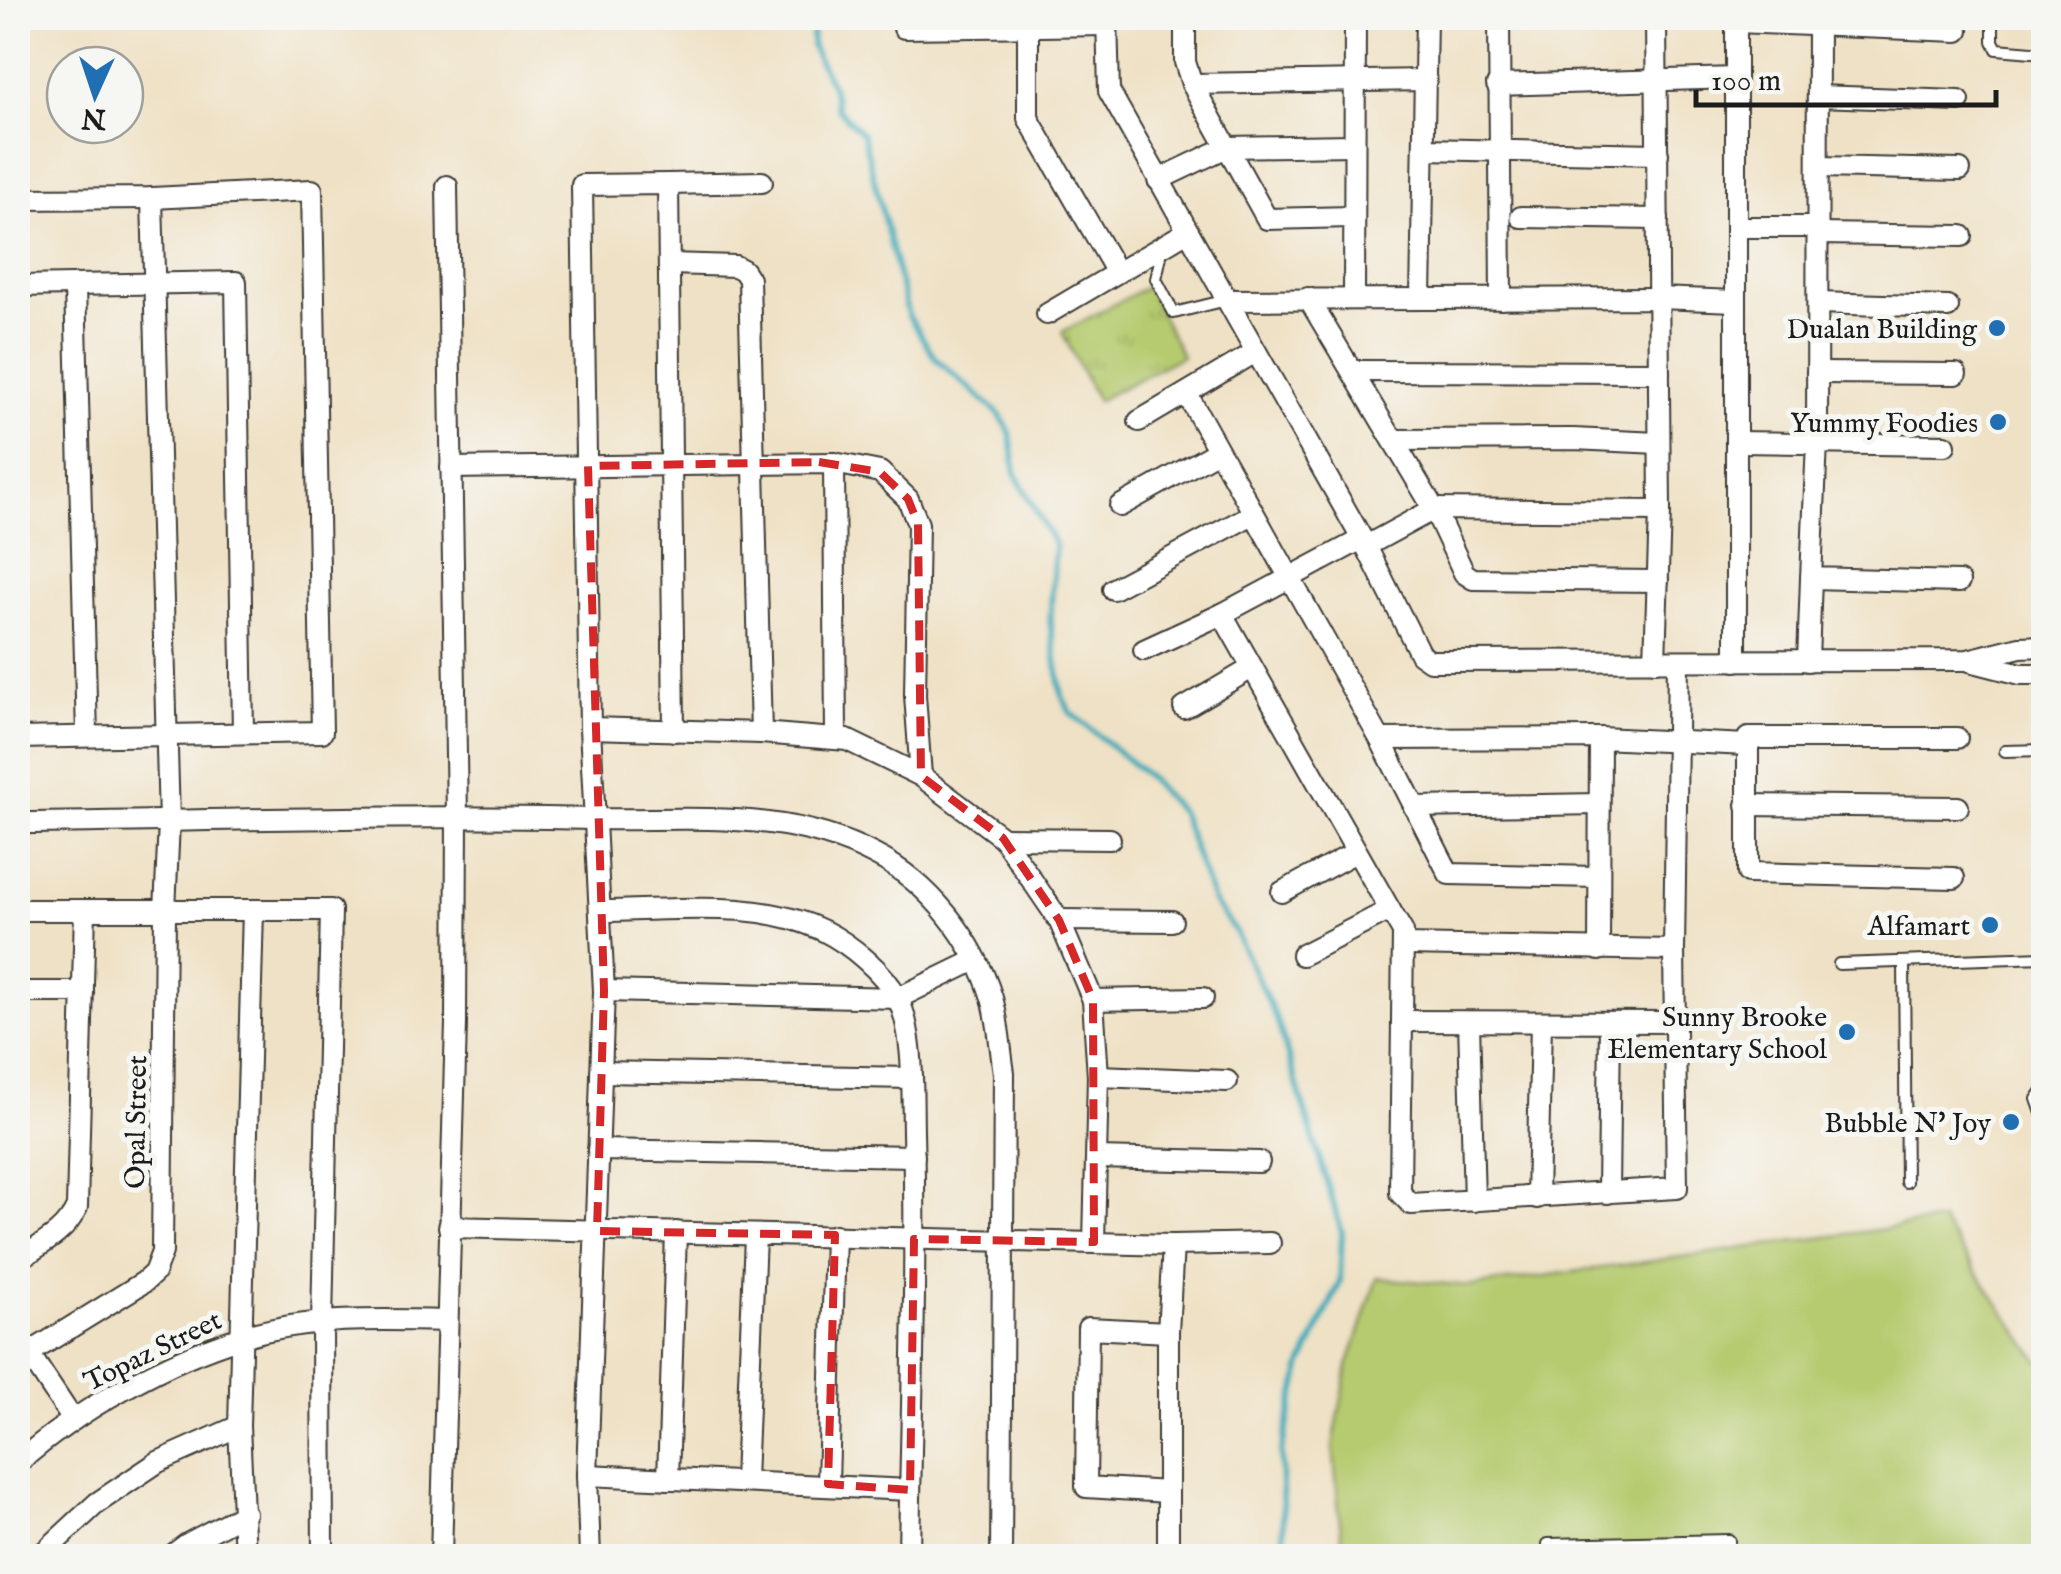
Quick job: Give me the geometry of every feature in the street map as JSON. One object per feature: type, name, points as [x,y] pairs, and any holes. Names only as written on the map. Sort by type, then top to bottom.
[{"type":"street","points":[[1185,18],[1185,62],[1192,84],[1266,219],[1352,217]]},
{"type":"street","points":[[1354,298],[1355,18]]},
{"type":"street","points":[[1421,298],[1426,18]]},
{"type":"street","points":[[1499,18],[1501,299]]},
{"type":"street","points":[[1655,661],[1660,511],[1656,18]]},
{"type":"street","points":[[1736,661],[1736,20],[1958,31]]},
{"type":"street","points":[[904,28],[1107,21],[1109,91],[1364,542],[1420,654],[1430,661],[1968,660],[2020,647],[2044,646]]},
{"type":"street","points":[[1028,22],[1028,118],[1116,271]]},
{"type":"street","points":[[1808,661],[1817,442],[1818,22]]},
{"type":"street","points":[[1498,85],[1736,78]]},
{"type":"street","points":[[1192,84],[1426,80]]},
{"type":"street","points":[[1818,96],[1959,101]]},
{"type":"street","points":[[1158,180],[1227,147],[1353,146]]},
{"type":"street","points":[[1424,148],[1658,154]]},
{"type":"street","points":[[1818,167],[1960,170]]},
{"type":"street","points":[[590,1556],[587,1475],[604,992],[590,728],[582,185],[762,182]]},
{"type":"street","points":[[668,184],[674,731]]},
{"type":"street","points":[[441,1556],[456,1023],[448,186]]},
{"type":"street","points":[[18,200],[312,190],[322,732],[18,738]]},
{"type":"street","name":"Opal Street","points":[[21,1350],[129,1293],[154,1273],[159,1262],[170,822],[152,198]]},
{"type":"street","points":[[1521,217],[1658,219]]},
{"type":"street","points":[[1738,226],[1962,236]]},
{"type":"street","points":[[1048,314],[1188,231]]},
{"type":"street","points":[[670,264],[735,266],[749,279],[761,732]]},
{"type":"street","points":[[18,286],[236,282],[243,732]]},
{"type":"street","points":[[75,286],[87,736]]},
{"type":"street","points":[[1308,298],[1434,509],[1464,573],[1472,579],[1658,581]]},
{"type":"street","points":[[1227,300],[1736,301]]},
{"type":"street","points":[[1818,303],[1948,307]]},
{"type":"street","points":[[1139,420],[1254,353]]},
{"type":"street","points":[[1354,372],[1660,372]]},
{"type":"street","points":[[1817,373],[1956,374]]},
{"type":"street","points":[[1186,394],[1380,739],[1449,874],[1598,877]]},
{"type":"street","points":[[1394,440],[1573,439],[1659,443]]},
{"type":"street","points":[[1736,442],[1944,444]]},
{"type":"street","points":[[1120,506],[1218,451]]},
{"type":"street","points":[[451,468],[834,463],[880,472],[896,485],[918,524],[915,695],[921,776]]},
{"type":"street","points":[[834,463],[836,738]]},
{"type":"street","points":[[1144,650],[1434,509],[1660,511]]},
{"type":"street","points":[[1112,589],[1253,514]]},
{"type":"street","points":[[1811,578],[1959,582]]},
{"type":"street","points":[[1222,614],[1403,932],[1400,1194],[1411,1204],[1678,1188],[1674,950],[1678,661]]},
{"type":"street","points":[[1968,660],[2020,674],[2044,674]]},
{"type":"street","points":[[1184,708],[1252,668]]},
{"type":"street","points":[[590,728],[836,738],[921,776],[1004,838],[1059,920],[1093,1000],[1098,1076],[1094,1242]]},
{"type":"street","points":[[1380,739],[1600,738],[1748,745]]},
{"type":"street","points":[[1599,950],[1600,738]]},
{"type":"street","points":[[1954,878],[1748,873],[1748,738],[1957,738]]},
{"type":"street","points":[[1414,807],[1599,804]]},
{"type":"street","points":[[1748,804],[1958,806]]},
{"type":"street","points":[[18,824],[457,818],[733,820],[816,829],[878,856],[908,877],[959,929],[976,960],[992,998],[1004,1073],[1000,1556]]},
{"type":"street","points":[[1004,838],[1110,840]]},
{"type":"street","points":[[1282,892],[1356,852]]},
{"type":"street","points":[[18,910],[331,910],[322,1323],[322,1556]]},
{"type":"street","points":[[18,1260],[57,1234],[77,1207],[84,910]]},
{"type":"street","points":[[244,1556],[239,1426],[253,910]]},
{"type":"street","points":[[600,910],[748,911],[800,921],[852,949],[898,998],[912,1078],[914,1156],[909,1556]]},
{"type":"street","points":[[1302,955],[1390,910]]},
{"type":"street","points":[[1059,920],[1172,921]]},
{"type":"street","points":[[1405,946],[1674,950]]},
{"type":"street","points":[[604,992],[898,998],[976,960]]},
{"type":"street","points":[[18,992],[83,992]]},
{"type":"street","points":[[1093,1000],[1203,998]]},
{"type":"street","points":[[1402,1021],[1674,1022]]},
{"type":"street","points":[[1470,1022],[1474,1201]]},
{"type":"street","points":[[1537,1198],[1540,1022]]},
{"type":"street","points":[[1608,1193],[1610,1022]]},
{"type":"street","points":[[601,1072],[912,1078]]},
{"type":"street","points":[[1098,1076],[1227,1081]]},
{"type":"street","points":[[598,1150],[914,1156]]},
{"type":"street","points":[[1097,1158],[1259,1162]]},
{"type":"street","points":[[450,1227],[1173,1245],[1270,1243]]},
{"type":"street","points":[[668,1478],[676,1232]]},
{"type":"street","points":[[828,1484],[835,1235]]},
{"type":"street","points":[[745,1480],[755,1236]]},
{"type":"street","points":[[1168,1556],[1168,1332],[1173,1245]]},
{"type":"street","name":"Topaz Street","points":[[18,1463],[73,1420],[187,1358],[243,1336],[359,1320],[447,1321]]},
{"type":"street","points":[[1168,1332],[1088,1328],[1086,1487],[1168,1492]]},
{"type":"street","points":[[21,1350],[73,1420]]},
{"type":"street","points":[[40,1556],[97,1504],[158,1462],[239,1426]]},
{"type":"street","points":[[587,1475],[910,1490]]},
{"type":"street","points":[[171,1556],[245,1513]]},
{"type":"lane","points":[[1994,18],[1993,40],[1997,49],[2044,53]]},
{"type":"lane","points":[[1163,245],[1156,279],[1174,312],[1227,300]]},
{"type":"lane","points":[[2005,751],[2044,750]]},
{"type":"lane","points":[[1839,964],[2044,957]]},
{"type":"lane","points":[[1904,962],[1906,1182]]},
{"type":"lane","points":[[2044,1090],[2037,1099],[2044,1120]]},
{"type":"lane","points":[[1548,1556],[1548,1544],[1729,1540],[1729,1556]]},
{"type":"highlighted area","points":[[819,462],[880,472],[908,499],[918,524],[921,776],[1003,838],[1059,920],[1093,1000],[1094,1242],[914,1239],[910,1490],[828,1484],[835,1235],[597,1231],[604,991],[588,466]]},
{"type":"green space","points":[[1147,287],[1182,356],[1097,401],[1062,332]]},
{"type":"green space","points":[[1941,1221],[2043,1363],[2043,1556],[1343,1556],[1333,1445],[1348,1366],[1377,1278],[1472,1286]]},
{"type":"waterway","points":[[812,18],[812,47],[832,86],[837,108],[863,135],[908,315],[935,358],[999,414],[1010,432],[1016,475],[1055,545],[1050,622],[1062,696],[1070,712],[1146,775],[1181,813],[1213,901],[1235,931],[1277,1020],[1342,1232],[1340,1282],[1302,1365],[1281,1452],[1284,1556]]},
{"type":"place","name":"Dualan Building","points":[[1997,328]]},
{"type":"place","name":"Yummy Foodies","points":[[1998,422]]},
{"type":"place","name":"Alfamart","points":[[1990,925]]},
{"type":"place","name":"Sunny Brooke Elementary School","points":[[1847,1032]]},
{"type":"place","name":"Bubble N' Joy","points":[[2011,1122]]}]
